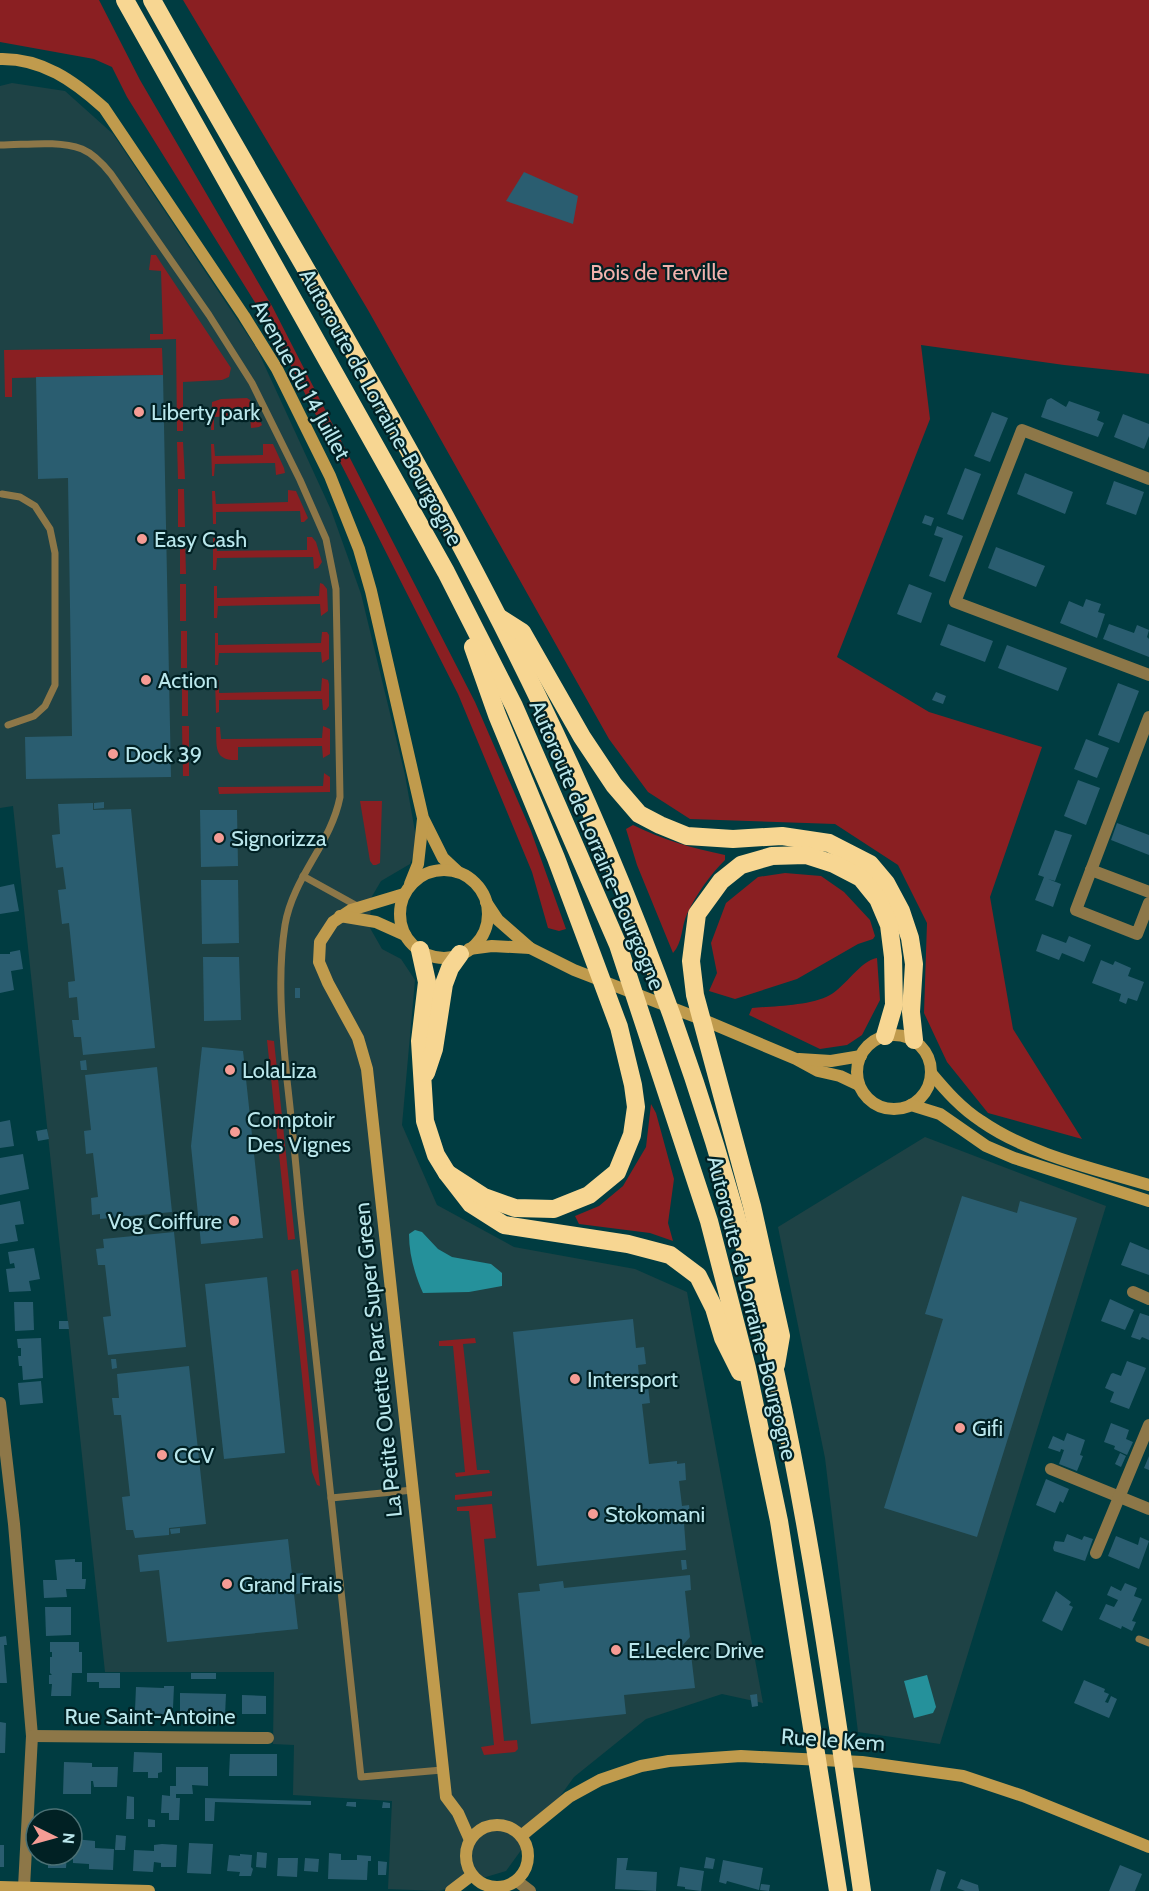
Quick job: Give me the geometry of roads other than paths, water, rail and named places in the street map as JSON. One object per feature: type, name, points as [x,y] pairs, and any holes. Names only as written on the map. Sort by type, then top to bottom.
[{"type":"highway","name":"Autoroute de Lorraine-Bourgogne","points":[[125,0],[446,572],[514,706],[618,945],[709,1221],[755,1403],[781,1532],[838,1891]]},
{"type":"highway","name":"Autoroute de Lorraine-Bourgogne","points":[[152,0],[375,392],[500,618],[560,741],[604,841],[642,937],[717,1154],[747,1257],[775,1370],[794,1462],[825,1641],[862,1891]]},
{"type":"highway","points":[[446,572],[497,715],[556,858],[619,1027],[636,1107],[632,1135],[617,1172],[589,1195],[554,1209],[515,1208],[494,1201],[447,1173]]},
{"type":"highway","points":[[500,618],[522,632],[582,737],[614,785],[639,814],[687,836],[733,839],[782,836],[829,843],[870,864],[886,883],[901,911],[910,938],[914,964],[911,1012],[914,1040]]},
{"type":"highway","points":[[775,1370],[781,1336],[752,1206],[695,996],[691,961],[697,915],[721,881],[741,865],[772,856],[806,855],[834,864],[861,878],[878,899],[889,925],[893,957],[894,1005],[885,1036]]},
{"type":"highway","points":[[420,950],[427,982],[420,1041],[425,1120],[436,1155],[447,1173],[471,1204],[504,1225],[628,1244],[670,1255],[698,1276],[714,1308],[723,1338],[755,1403]]},
{"type":"highway","points":[[423,1084],[434,1049],[444,984],[450,968],[465,951]]},
{"type":"main road","name":"Avenue du 14 Juillet","points":[[0,59],[25,61],[48,68],[79,85],[104,108],[277,369],[330,477],[359,549],[423,818],[444,858],[458,872]]},
{"type":"main road","name":"Avenue du 14 Juillet","points":[[407,890],[418,864],[423,818]]},
{"type":"main road","points":[[405,935],[400,915],[407,890],[418,878],[437,870],[458,872],[475,884],[498,920],[530,948],[574,970],[706,1021],[796,1059],[818,1071],[840,1076],[859,1086],[878,1106],[896,1109],[911,1105],[926,1092],[931,1073],[929,1060],[914,1040],[904,1036],[885,1036],[867,1047],[861,1056],[858,1065],[859,1086]]},
{"type":"main road","name":"La Petite Ouette Parc Super Green","points":[[407,890],[340,916],[333,922],[320,942],[319,962],[358,1038],[367,1069],[442,1770],[446,1797],[458,1813],[470,1840]]},
{"type":"main road","points":[[465,951],[477,942],[486,923],[486,902]]},
{"type":"main road","points":[[340,916],[376,922],[405,935],[420,950],[440,957],[492,946],[530,948]]},
{"type":"main road","points":[[796,1059],[831,1061],[861,1056]]},
{"type":"main road","points":[[931,1073],[955,1100],[981,1121],[1019,1142],[1059,1158],[1149,1185]]},
{"type":"main road","points":[[911,1105],[940,1114],[986,1146],[1014,1158],[1149,1201]]},
{"type":"main road","name":"Rue le Kem","points":[[521,1836],[569,1797],[600,1780],[641,1766],[698,1758],[741,1756],[862,1762],[963,1776],[1023,1796],[1149,1847]]},
{"type":"main road","points":[[458,1813],[485,1827]]},
{"type":"main road","points":[[505,1826],[514,1829],[521,1836],[528,1854],[523,1873],[517,1881],[508,1885],[488,1886],[479,1882],[472,1875],[466,1858],[470,1840],[485,1827],[505,1826]]},
{"type":"main road","points":[[451,1891],[472,1875]]},
{"type":"main road","points":[[0,1887],[149,1891]]},
{"type":"street","points":[[1149,479],[1022,430],[955,602],[1149,675]]},
{"type":"street","points":[[1148,724],[1076,910],[1137,934],[1149,903]]},
{"type":"street","points":[[1091,870],[1149,892]]},
{"type":"street","points":[[1133,1292],[1149,1299]]},
{"type":"street","points":[[0,1403],[14,1524],[32,1736],[24,1887]]},
{"type":"street","points":[[1096,1553],[1149,1425]]},
{"type":"street","points":[[1051,1469],[1149,1509]]},
{"type":"street","name":"Rue Saint-Antoine","points":[[32,1736],[268,1738]]},
{"type":"street","points":[[517,1881],[530,1891]]},
{"type":"lane","points":[[0,145],[59,144],[83,149],[97,158],[111,174],[209,315],[252,383],[321,526],[329,549],[336,589],[340,797],[336,816],[322,846],[292,898],[285,924],[281,984],[282,1029],[361,1778],[442,1770]]},
{"type":"lane","points":[[2,494],[20,496],[35,506],[50,529],[55,553],[55,685],[45,706],[34,717],[8,726]]},
{"type":"lane","points":[[303,876],[359,907]]},
{"type":"lane","points":[[331,1498],[413,1490]]},
{"type":"lane","points":[[1139,1639],[1149,1643]]},
{"type":"water","points":[[415,1230],[422,1232],[438,1249],[452,1257],[491,1264],[502,1273],[502,1286],[469,1292],[423,1293],[410,1250],[409,1234]]},
{"type":"water","points":[[927,1675],[936,1707],[933,1713],[914,1718],[904,1681]]},
{"type":"place","name":"Liberty park","points":[[139,412]]},
{"type":"place","name":"Easy Cash","points":[[142,539]]},
{"type":"place","name":"Action","points":[[146,680]]},
{"type":"place","name":"Dock 39","points":[[113,754]]},
{"type":"place","name":"Signorizza","points":[[219,838]]},
{"type":"place","name":"LolaLiza","points":[[230,1070]]},
{"type":"place","name":"Comptoir Des Vignes","points":[[235,1132]]},
{"type":"place","name":"Vog Coiffure","points":[[234,1221]]},
{"type":"place","name":"Intersport","points":[[575,1379]]},
{"type":"place","name":"Gifi","points":[[960,1428]]},
{"type":"place","name":"CCV","points":[[162,1455]]},
{"type":"place","name":"Stokomani","points":[[593,1514]]},
{"type":"place","name":"Grand Frais","points":[[227,1584]]},
{"type":"place","name":"E.Leclerc Drive","points":[[616,1650]]},
{"type":"park label","name":"Bois de Terville","points":[[659,272]]}]
